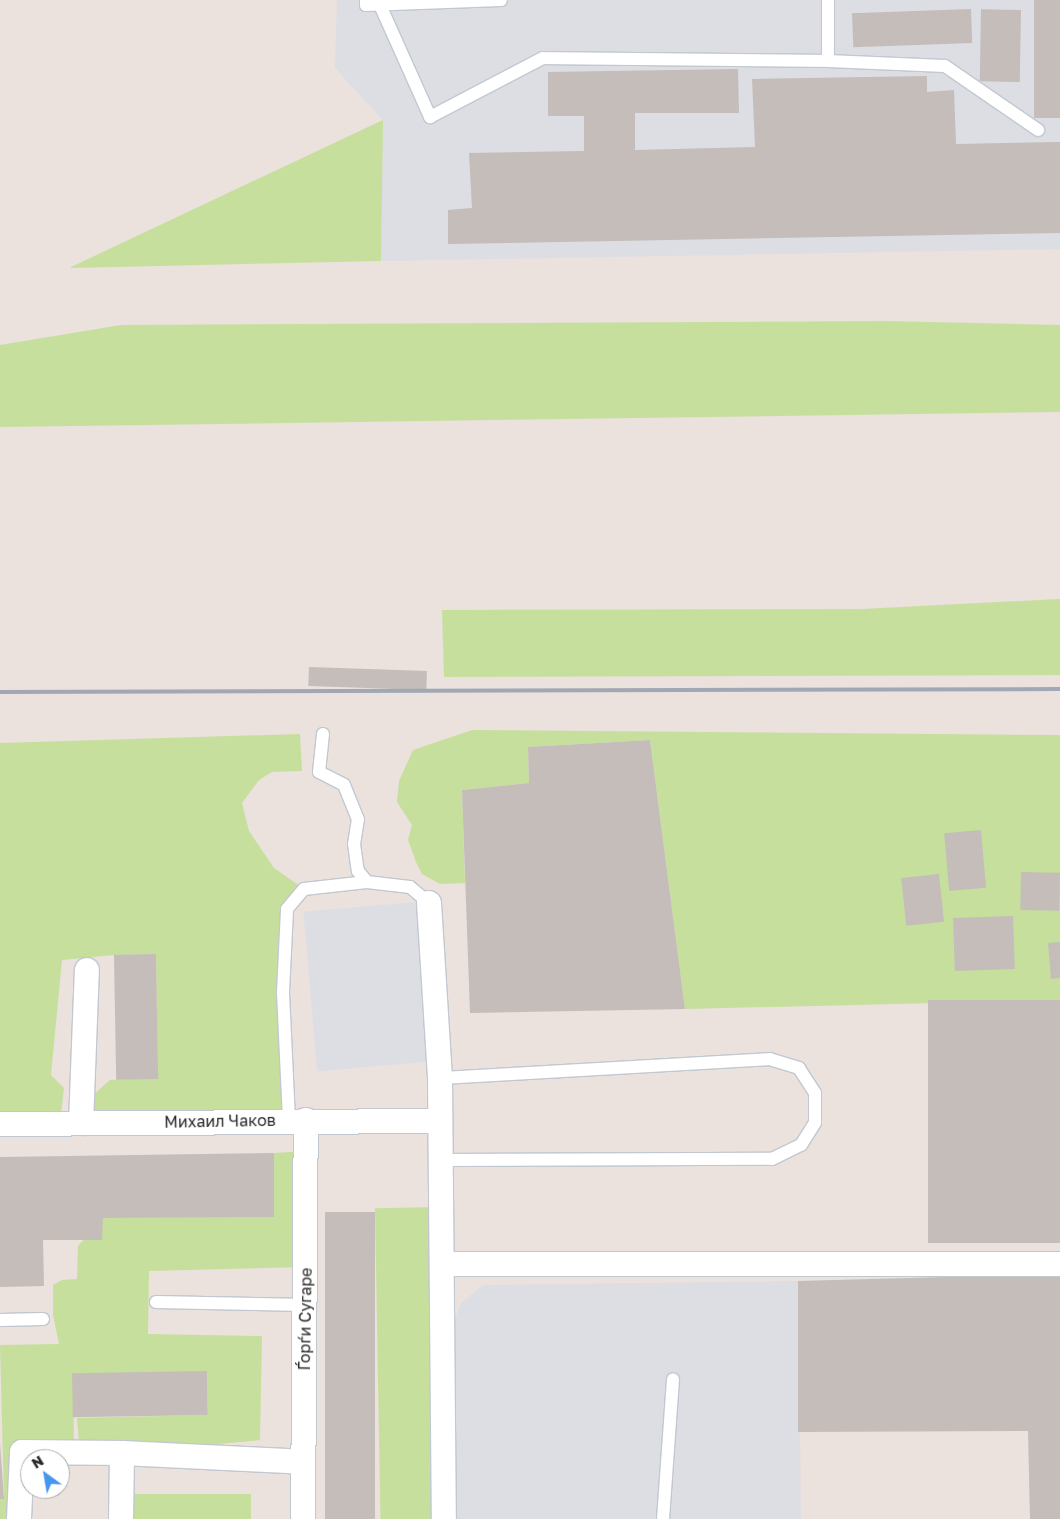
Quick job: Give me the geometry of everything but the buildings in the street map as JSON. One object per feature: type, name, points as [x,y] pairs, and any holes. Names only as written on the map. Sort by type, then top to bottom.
[{"type":"street","points":[[429,903],[440,1078],[444,1519]]},
{"type":"street","points":[[81,1123],[87,970]]},
{"type":"street","name":"Михаил Чаков","points":[[0,1124],[298,1120],[440,1121]]},
{"type":"street","name":"Ѓорѓи Сугаре","points":[[298,1120],[306,1305],[303,1519]]},
{"type":"street","points":[[442,1264],[1060,1264]]},
{"type":"street","points":[[19,1519],[22,1452],[122,1453],[303,1462]]},
{"type":"street","points":[[122,1453],[122,1519]]},
{"type":"lane","points":[[366,0],[366,5],[501,0]]},
{"type":"lane","points":[[828,0],[828,61]]},
{"type":"lane","points":[[380,5],[430,117],[544,58],[828,61],[945,66],[1038,130]]},
{"type":"lane","points":[[323,734],[319,772],[344,785],[358,819],[354,844],[358,871],[367,882]]},
{"type":"lane","points":[[298,1120],[283,992],[287,909],[304,889],[367,882],[410,887],[429,903]]},
{"type":"lane","points":[[440,1078],[770,1059],[799,1068],[815,1093],[815,1123],[801,1145],[772,1160],[440,1160]]},
{"type":"lane","points":[[156,1302],[306,1305]]},
{"type":"lane","points":[[0,1320],[42,1319]]},
{"type":"lane","points":[[663,1519],[673,1379]]},
{"type":"shaded area","points":[[337,0],[1060,0],[1060,249],[381,261],[383,120],[335,68]]},
{"type":"shaded area","points":[[416,902],[430,1061],[317,1071],[303,912]]},
{"type":"shaded area","points":[[798,1281],[801,1519],[453,1519],[455,1319],[461,1303],[483,1285]]},
{"type":"green space","points":[[383,120],[381,261],[71,268],[71,267]]},
{"type":"green space","points":[[886,321],[1060,325],[1060,412],[0,427],[0,345],[121,325]]},
{"type":"green space","points":[[1060,599],[1060,675],[444,677],[442,610],[862,609]]},
{"type":"green space","points":[[472,730],[1060,735],[1060,1000],[685,1009],[650,740],[528,747],[529,783],[462,790],[465,883],[440,884],[422,874],[416,862],[408,840],[412,825],[397,802],[399,781],[413,750]]},
{"type":"green space","points":[[300,734],[302,771],[272,772],[259,780],[242,803],[249,831],[274,868],[304,889],[287,909],[287,1118],[96,1121],[92,1096],[110,1080],[158,1078],[156,954],[114,955],[62,960],[51,1075],[64,1088],[60,1122],[0,1123],[0,743]]},
{"type":"green space","points":[[306,1151],[306,1267],[149,1271],[148,1334],[262,1336],[260,1440],[122,1453],[80,1453],[77,1418],[208,1415],[207,1372],[73,1375],[74,1452],[70,1452],[70,1449],[20,1449],[19,1519],[0,1519],[0,1499],[4,1499],[0,1345],[59,1344],[53,1315],[53,1285],[62,1280],[77,1279],[78,1246],[103,1218],[274,1216],[274,1153]]},
{"type":"green space","points":[[441,1207],[446,1519],[380,1519],[375,1208]]},
{"type":"green space","points":[[126,1494],[251,1494],[251,1519],[126,1519]]},
{"type":"railway","points":[[0,692],[1060,689]]}]
